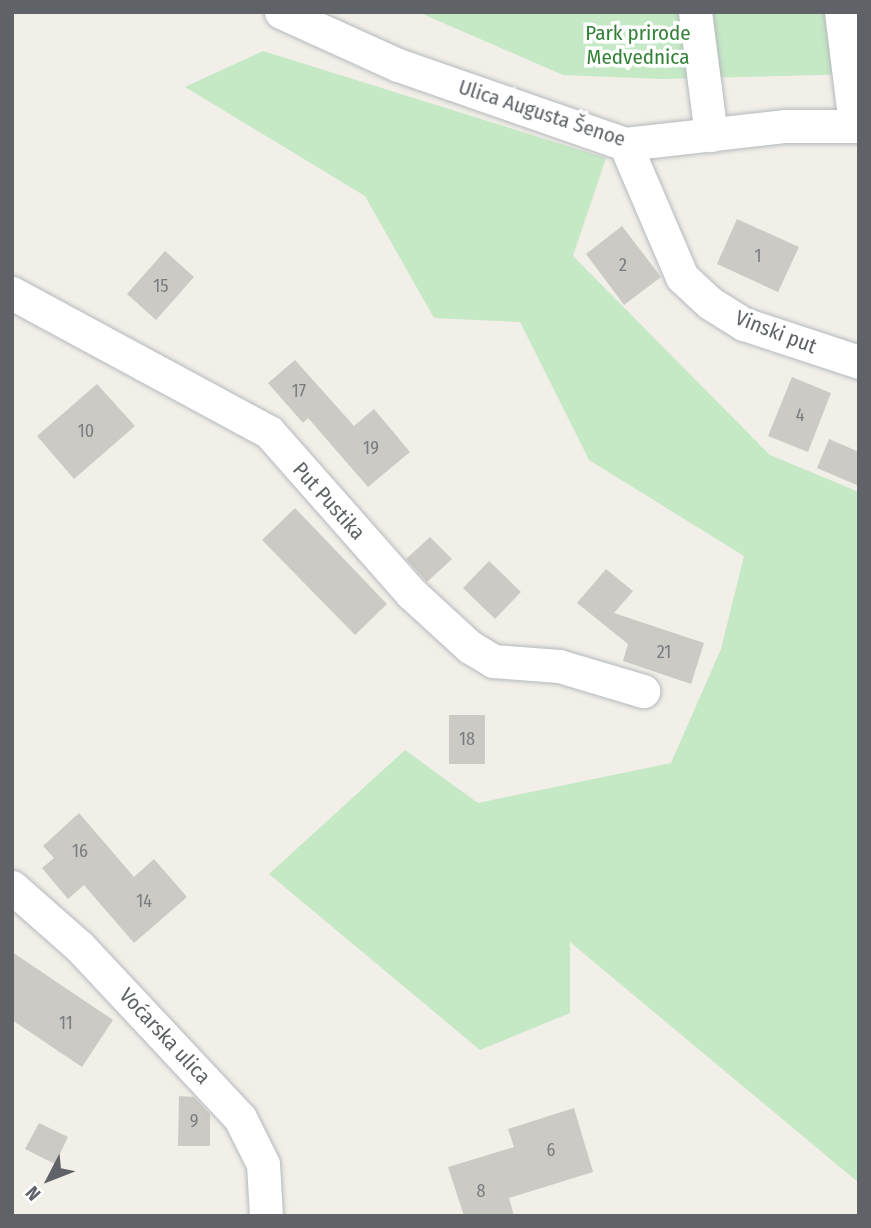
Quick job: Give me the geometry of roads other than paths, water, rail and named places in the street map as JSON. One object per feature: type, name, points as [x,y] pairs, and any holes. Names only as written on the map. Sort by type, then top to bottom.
[{"type":"street","name":"Ulica Augusta Šenoe","points":[[281,12],[398,65],[625,144],[786,126],[857,125]]},
{"type":"street","points":[[695,12],[711,135]]},
{"type":"street","points":[[841,12],[857,125]]},
{"type":"street","name":"Vinski put","points":[[625,144],[682,277],[710,303],[744,324],[859,362]]},
{"type":"street","name":"Put Pustika","points":[[12,293],[269,432],[411,593],[470,647],[493,661],[559,666],[643,691]]},
{"type":"street","name":"Voćarska ulica","points":[[12,887],[79,946],[240,1118],[263,1164],[266,1216]]},
{"type":"park label","name":"Park prirode Medvednica","points":[[638,45]]}]
